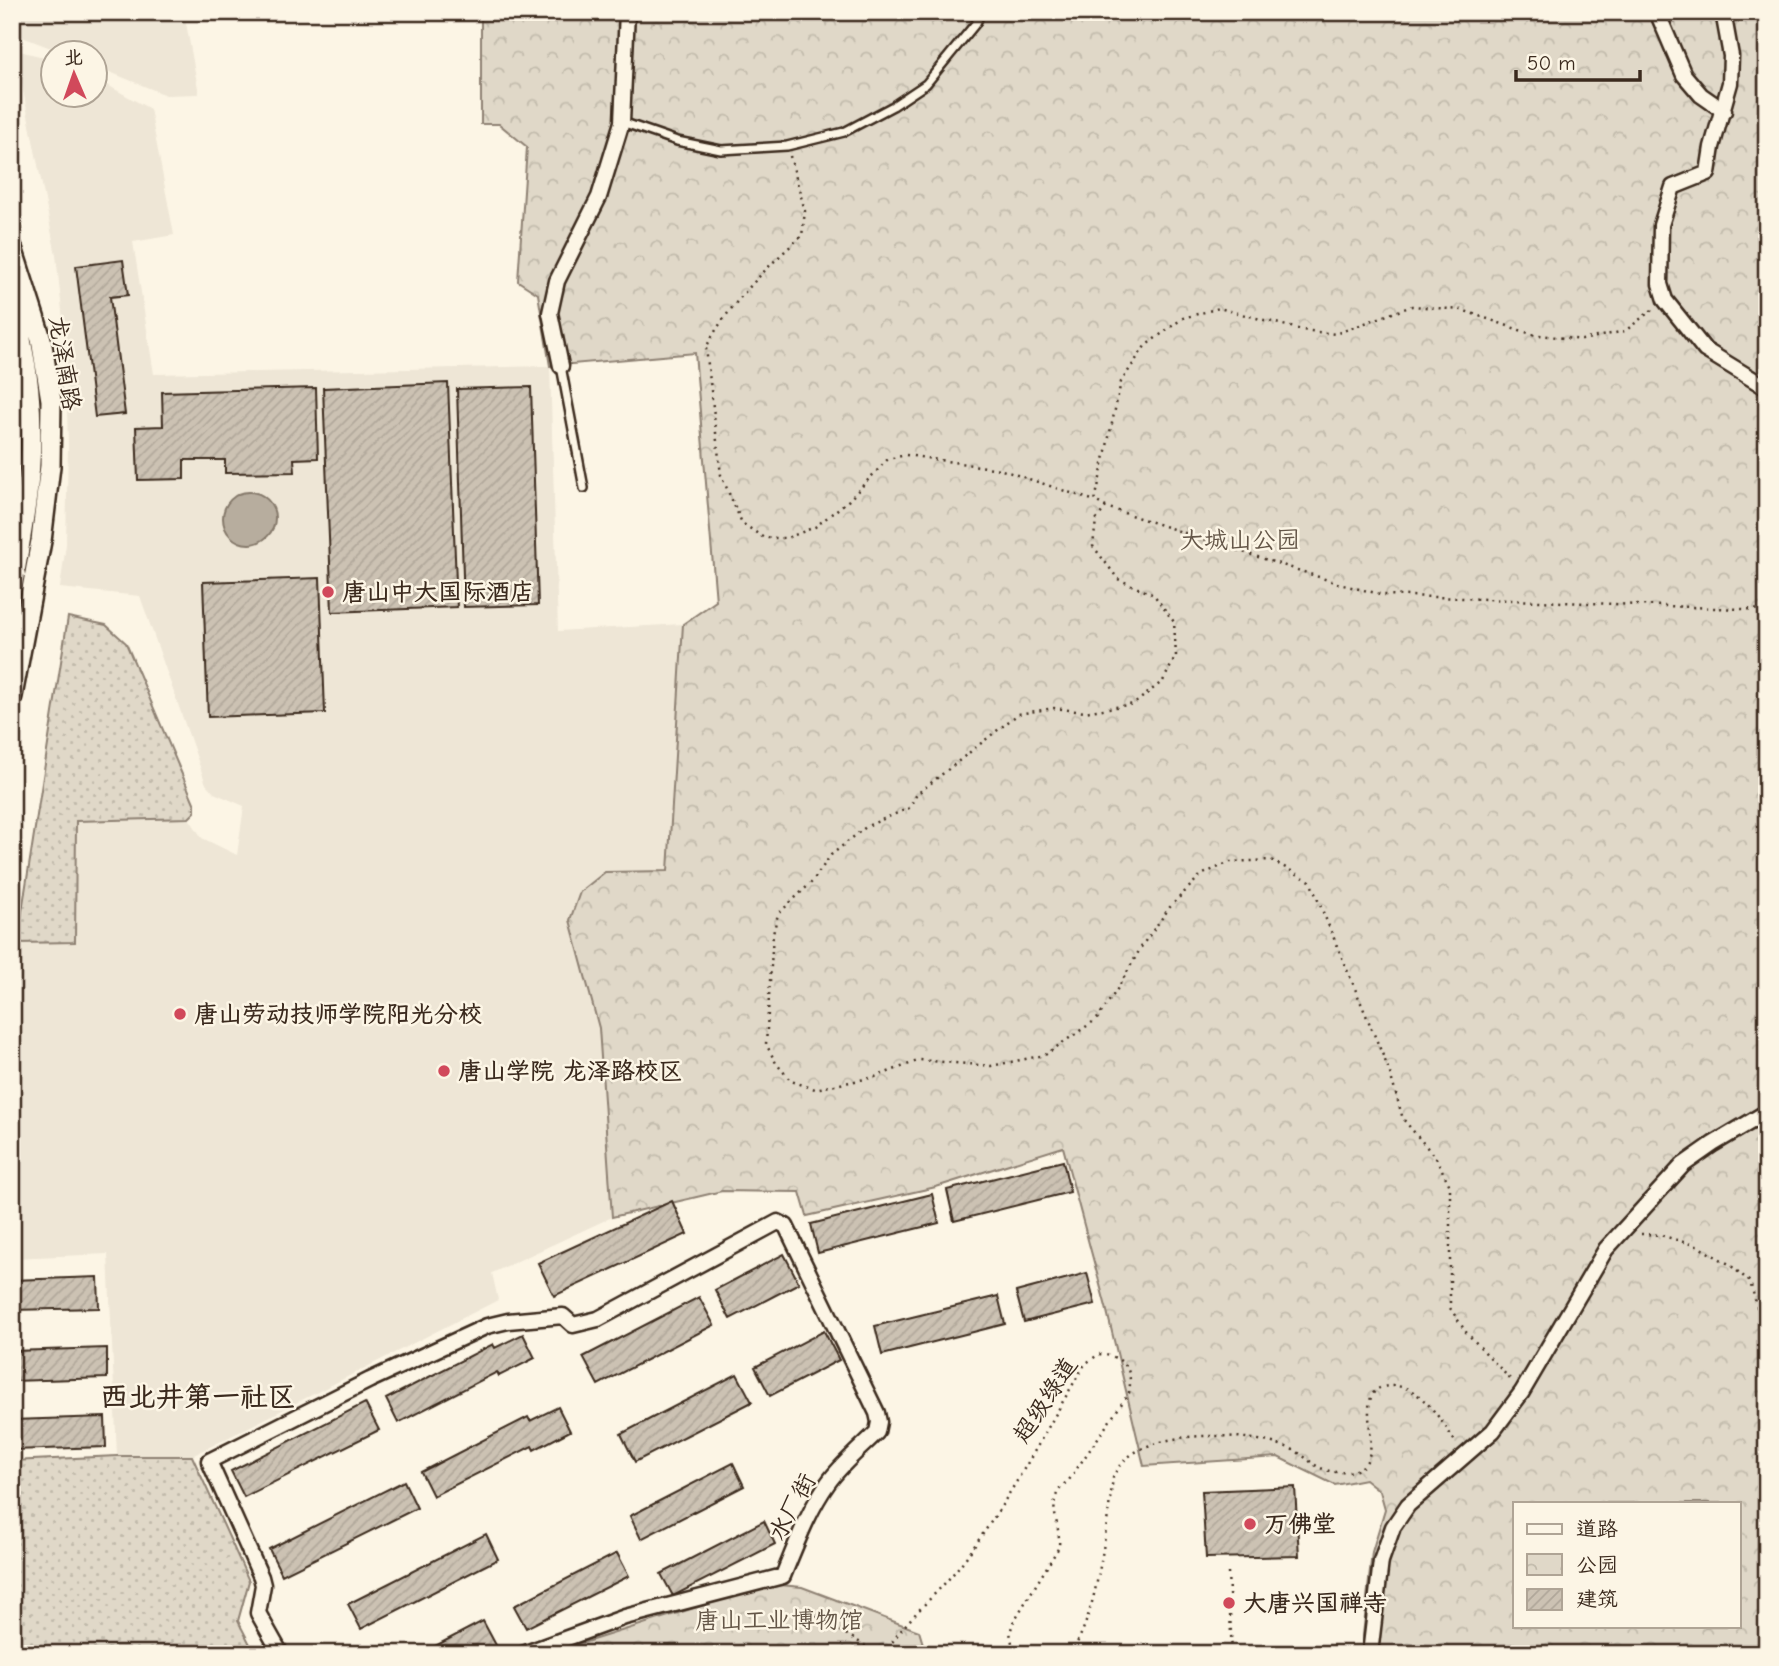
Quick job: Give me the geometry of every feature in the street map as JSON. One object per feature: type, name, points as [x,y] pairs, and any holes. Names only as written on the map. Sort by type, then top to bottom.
[{"type":"main road","name":"龙泽南路","points":[[12,248],[40,339],[51,413],[50,466],[41,541],[12,696]]},
{"type":"main road","name":"龙泽南路","points":[[12,303],[27,369],[32,414],[30,487],[12,587]]},
{"type":"street","points":[[561,366],[550,313],[557,281],[599,197],[622,122],[627,12]]},
{"type":"street","points":[[1657,12],[1684,75],[1701,95],[1724,111]]},
{"type":"street","points":[[1723,12],[1731,55],[1730,83],[1724,111],[1712,147],[1708,173],[1673,187],[1661,225],[1660,284],[1665,300],[1706,350],[1767,387]]},
{"type":"street","points":[[1370,1654],[1381,1561],[1394,1527],[1408,1505],[1493,1431],[1522,1392],[1606,1249],[1683,1165],[1767,1112]]},
{"type":"street","name":"水厂街","points":[[281,1654],[258,1613],[263,1585],[261,1577],[209,1461],[370,1380],[488,1326],[508,1321],[563,1317],[573,1325],[598,1319],[778,1222],[786,1226],[877,1413],[877,1432],[830,1480],[822,1492],[783,1576],[625,1617],[523,1654]]},
{"type":"lane","points":[[622,122],[677,141],[721,150],[787,146],[844,132],[893,106],[926,84],[976,23],[981,12]]},
{"type":"lane","points":[[561,366],[584,488]]},
{"type":"path","points":[[787,146],[805,211],[802,236],[771,261],[713,334],[706,348],[721,475],[743,523],[764,538],[787,538],[816,527],[849,500],[888,459],[906,455],[999,469],[1096,501],[1105,507],[1343,585],[1384,595],[1767,610]]},
{"type":"path","points":[[1096,501],[1121,382],[1145,346],[1183,318],[1220,308],[1302,330],[1335,334],[1412,306],[1462,310],[1531,334],[1582,340],[1625,331],[1665,300]]},
{"type":"path","points":[[1105,507],[1096,520],[1093,546],[1118,579],[1154,595],[1174,622],[1176,656],[1163,681],[1134,704],[1084,712],[1054,708],[1018,714],[917,794],[909,808],[867,826],[831,855],[812,882],[778,914],[773,934],[766,1044],[776,1063],[791,1081],[816,1088],[875,1077],[920,1060],[991,1066],[1045,1055],[1097,1019],[1170,906],[1201,875],[1230,862],[1271,860],[1310,881],[1389,1070],[1403,1119],[1436,1158],[1450,1186],[1450,1308],[1466,1332],[1522,1392]]},
{"type":"path","points":[[1634,1234],[1660,1234],[1697,1247],[1729,1264],[1750,1282],[1762,1324],[1767,1324]]},
{"type":"path","name":"超级绿道","points":[[885,1654],[894,1637],[957,1569],[997,1511],[1085,1364],[1099,1354],[1114,1356],[1124,1364],[1131,1377],[1129,1393],[1069,1480],[1058,1488],[1053,1499],[1060,1536],[1059,1547],[1014,1621],[1010,1632],[1014,1654]]},
{"type":"path","points":[[1070,1654],[1083,1628],[1096,1586],[1113,1478],[1118,1465],[1133,1452],[1172,1439],[1201,1435],[1235,1438],[1290,1449],[1324,1470],[1353,1471],[1363,1467],[1369,1459],[1372,1447],[1368,1405],[1374,1393],[1386,1386],[1398,1385],[1415,1394],[1431,1409],[1464,1456]]},
{"type":"path","points":[[1228,1573],[1232,1654]]},
{"type":"path","points":[[816,1616],[879,1654]]},
{"type":"shaded area","points":[[12,12],[184,12],[199,94],[166,95],[108,71],[108,38],[38,38],[38,43],[12,33]]},
{"type":"shaded area","points":[[15,50],[38,56],[38,108],[108,108],[108,85],[150,109],[174,235],[133,242],[154,374],[550,366],[558,631],[683,624],[668,871],[605,872],[570,920],[599,1028],[612,1217],[492,1273],[498,1300],[192,1456],[117,1456],[108,1254],[12,1258],[12,962],[17,943],[75,942],[76,821],[189,818],[202,838],[237,855],[244,806],[214,793],[206,784],[140,596],[60,588],[66,544],[68,444],[65,339],[56,255]]},
{"type":"shaded area","points":[[249,492],[268,499],[275,518],[268,537],[249,544],[230,537],[223,518],[230,499]]},
{"type":"green space","name":"大城山公园","points":[[481,12],[1767,12],[1767,1654],[1361,1654],[1372,1552],[1385,1509],[1380,1491],[1365,1479],[1335,1485],[1278,1457],[1144,1466],[1106,1307],[1063,1147],[936,1187],[807,1216],[800,1192],[722,1191],[612,1217],[599,1028],[570,920],[580,892],[605,872],[668,871],[683,624],[716,601],[695,353],[550,366],[538,294],[518,281],[527,147],[499,124],[481,124]]},
{"type":"green space","points":[[68,617],[106,625],[126,643],[195,805],[195,812],[189,818],[76,821],[75,942],[17,943]]},
{"type":"green space","points":[[192,1456],[249,1581],[238,1621],[255,1654],[12,1654],[12,1461]]},
{"type":"green space","name":"唐山工业博物馆","points":[[780,1585],[802,1587],[919,1631],[926,1654],[548,1654],[748,1591]]},
{"type":"building","points":[[123,260],[128,295],[110,297],[125,414],[95,417],[76,266]]},
{"type":"building","points":[[448,383],[457,607],[332,612],[323,388]]},
{"type":"building","points":[[531,387],[538,605],[464,607],[457,389]]},
{"type":"building","points":[[316,388],[318,458],[294,459],[295,472],[225,473],[225,460],[184,460],[184,479],[138,480],[136,427],[163,426],[162,392]]},
{"type":"building","points":[[320,578],[325,713],[208,717],[203,582]]},
{"type":"building","points":[[1063,1161],[1070,1192],[954,1221],[947,1190]]},
{"type":"building","points":[[932,1194],[939,1223],[818,1253],[811,1224]]},
{"type":"building","points":[[672,1201],[687,1234],[554,1296],[538,1263]]},
{"type":"building","points":[[784,1254],[799,1283],[730,1319],[715,1290]]},
{"type":"building","points":[[1087,1273],[1095,1304],[1024,1322],[1016,1292]]},
{"type":"building","points":[[98,1277],[99,1308],[12,1310],[12,1280]]},
{"type":"building","points":[[998,1296],[1005,1324],[882,1355],[875,1326]]},
{"type":"building","points":[[699,1297],[714,1325],[598,1385],[583,1357]]},
{"type":"building","points":[[824,1331],[839,1360],[770,1396],[755,1367]]},
{"type":"building","points":[[523,1334],[535,1358],[499,1376],[497,1372],[398,1423],[386,1399],[493,1344],[495,1348]]},
{"type":"building","points":[[107,1348],[107,1378],[12,1381],[12,1351]]},
{"type":"building","points":[[737,1374],[752,1402],[635,1462],[621,1434]]},
{"type":"building","points":[[365,1403],[379,1430],[244,1497],[231,1471]]},
{"type":"building","points":[[558,1407],[570,1431],[534,1450],[532,1446],[433,1496],[421,1472],[528,1417],[530,1421]]},
{"type":"building","points":[[105,1417],[106,1447],[12,1450],[12,1420]]},
{"type":"building","points":[[733,1463],[744,1486],[641,1539],[630,1516]]},
{"type":"building","points":[[404,1481],[417,1508],[282,1575],[269,1549]]},
{"type":"building","name":"万佛堂","points":[[1295,1487],[1299,1556],[1206,1558],[1202,1491]]},
{"type":"building","points":[[764,1521],[775,1544],[673,1596],[661,1574]]},
{"type":"building","points":[[486,1534],[498,1559],[361,1629],[348,1604]]},
{"type":"building","points":[[617,1553],[629,1576],[526,1628],[514,1606]]},
{"type":"building","points":[[483,1621],[497,1647],[483,1654],[420,1654]]},
{"type":"place","name":"唐山中大国际酒店","points":[[328,592]]},
{"type":"place","name":"唐山劳动技师学院阳光分校","points":[[180,1014]]},
{"type":"place","name":"唐山学院 龙泽路校区","points":[[444,1071]]},
{"type":"place","name":"万佛堂","points":[[1250,1524]]},
{"type":"place","name":"大唐兴国禅寺","points":[[1229,1603]]},
{"type":"district","name":"西北井第一社区","points":[[198,1396]]}]
